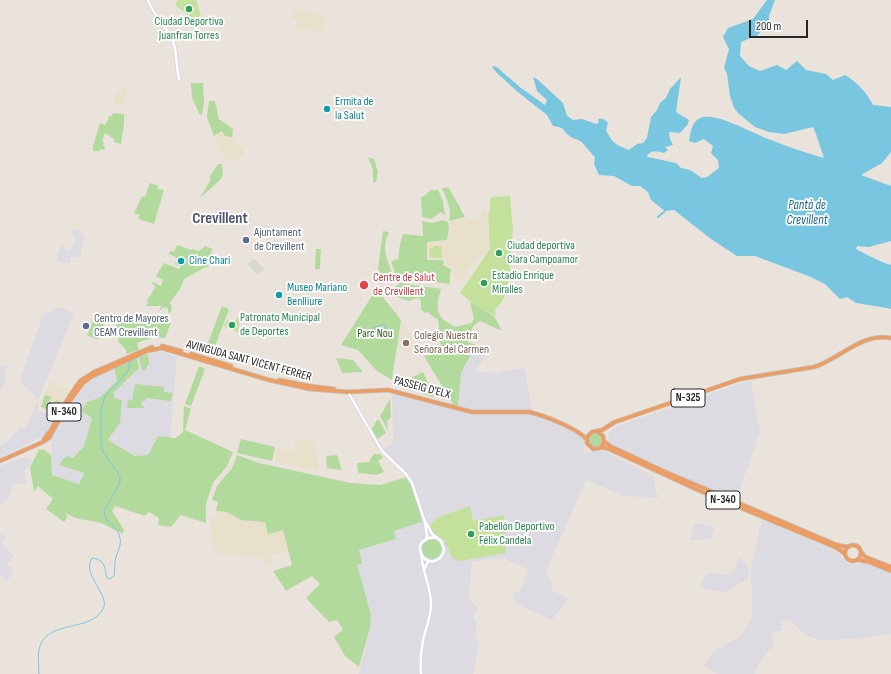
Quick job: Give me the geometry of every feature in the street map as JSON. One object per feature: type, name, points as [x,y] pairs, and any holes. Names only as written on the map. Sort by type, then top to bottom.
[{"type":"highway","name":"N-325","points":[[598,432],[611,424],[740,379],[814,368],[866,339],[881,336],[891,338]]},
{"type":"highway","name":"AVINGUDA SANT VICENT FERRER","points":[[0,461],[41,442],[51,430],[67,400],[80,381],[94,372],[147,348],[161,346],[288,382],[347,391]]},
{"type":"highway","name":"PASSEIG D'ELX","points":[[347,391],[393,389],[478,413],[530,412],[575,430]]},
{"type":"highway","points":[[601,447],[605,440],[606,429],[611,424]]},
{"type":"highway","name":"N-340","points":[[575,430],[590,434],[598,432],[602,434],[610,446],[688,482],[838,545],[856,545],[865,557],[891,567]]},
{"type":"highway","name":"N-340","points":[[575,430],[587,440],[593,449],[598,449],[601,447],[609,449],[692,487],[837,548],[845,554],[850,561],[854,562],[859,560],[870,562],[891,571]]},
{"type":"highway","points":[[587,440],[590,434]]},
{"type":"highway","points":[[845,554],[845,550],[848,546]]},
{"type":"highway","points":[[859,560],[862,552]]},
{"type":"street","points":[[148,0],[150,7],[162,22],[173,42],[179,79]]},
{"type":"street","points":[[347,391],[382,451],[409,477],[425,522],[426,539]]},
{"type":"street","points":[[421,554],[426,560],[429,561],[438,560],[444,552],[443,544],[432,534],[425,522]]},
{"type":"street","points":[[421,674],[423,640],[429,621],[431,606],[430,592],[424,571],[420,546],[426,539],[433,537],[437,538]]},
{"type":"street","points":[[424,571],[429,561]]},
{"type":"shaded area","points":[[295,7],[301,11],[324,14],[322,32],[296,29],[297,22],[291,17]]},
{"type":"shaded area","points":[[122,86],[127,88],[126,104],[113,103],[115,96]]},
{"type":"shaded area","points":[[222,132],[225,136],[235,138],[237,146],[244,147],[244,155],[236,160],[226,161],[214,137]]},
{"type":"shaded area","points":[[481,210],[487,210],[490,249],[484,257],[480,254],[461,281],[452,275],[455,268],[445,264],[446,260],[429,259],[428,243],[448,242],[451,226],[450,221],[460,219],[482,219]]},
{"type":"shaded area","points":[[73,229],[79,230],[84,236],[80,257],[71,257],[71,263],[61,263],[57,258],[57,254],[63,243],[66,251],[71,251],[71,247],[75,243],[74,235],[72,235]]},
{"type":"shaded area","points":[[254,259],[264,269],[257,275],[248,264]]},
{"type":"shaded area","points":[[60,307],[74,313],[39,398],[37,410],[55,417],[45,435],[0,458],[0,445],[7,442],[21,427],[25,429],[38,400],[20,380],[43,315]]},
{"type":"shaded area","name":"Colegio Nuestra Señora del Carmen","points":[[401,322],[412,337],[416,352],[397,349]]},
{"type":"shaded area","points":[[476,345],[489,350],[475,372],[497,373],[524,368],[533,415],[581,435],[585,442],[583,451],[586,453],[592,451],[604,451],[653,476],[658,498],[624,496],[586,480],[546,571],[551,580],[552,591],[569,599],[551,620],[518,604],[513,597],[514,592],[520,592],[528,569],[501,558],[472,562],[469,599],[478,608],[473,617],[477,624],[475,636],[479,644],[473,674],[359,674],[370,628],[357,565],[359,550],[396,540],[393,531],[410,476],[383,449],[393,443],[392,394],[395,393],[457,411],[461,373]]},
{"type":"shaded area","points":[[153,352],[164,352],[177,357],[170,438],[158,436],[148,455],[135,456],[108,440],[120,423],[114,392],[139,368],[137,358]]},
{"type":"shaded area","points":[[0,365],[7,366],[4,385],[0,390]]},
{"type":"shaded area","points":[[114,368],[117,381],[99,398],[87,402],[81,411],[92,418],[84,446],[73,458],[59,465],[84,473],[79,484],[52,475],[51,438],[83,388],[96,377]]},
{"type":"shaded area","points":[[751,380],[760,431],[736,501],[611,445],[608,439],[609,433],[617,426]]},
{"type":"shaded area","points":[[50,381],[69,390],[56,414],[39,407]]},
{"type":"shaded area","points":[[296,439],[315,442],[318,471],[275,462],[277,449],[293,451]]},
{"type":"shaded area","points":[[26,457],[32,461],[30,466],[25,470],[26,484],[14,483],[8,500],[0,505],[0,466]]},
{"type":"shaded area","points":[[216,511],[227,512],[241,520],[265,522],[283,530],[289,552],[272,555],[272,562],[269,566],[260,558],[256,557],[230,554],[218,555],[215,552],[213,545],[210,518],[215,518]]},
{"type":"shaded area","points":[[763,520],[838,552],[848,564],[856,565],[866,563],[891,574],[891,634],[868,638],[821,641],[806,635],[790,621],[782,620],[782,631],[772,632],[773,645],[757,667],[755,674],[719,674],[703,666],[712,653],[741,635],[748,626],[752,615],[751,570],[760,527]]},
{"type":"shaded area","points":[[695,522],[714,528],[710,539],[690,539]]},
{"type":"shaded area","points":[[0,533],[7,536],[1,542],[14,557],[7,563],[13,572],[7,581],[0,574]]},
{"type":"shaded area","points":[[739,557],[748,566],[749,578],[724,593],[700,587],[705,575],[709,572],[729,575],[733,571]]},
{"type":"green space","name":"Ciudad Deportiva Juanfran Torres","points":[[177,0],[196,0],[201,15],[197,18],[193,18],[176,6]]},
{"type":"green space","points":[[191,83],[203,83],[204,102],[202,115],[200,115],[192,98]]},
{"type":"green space","points":[[209,101],[215,101],[219,119],[233,129],[232,137],[225,136],[222,131],[214,136],[207,117]]},
{"type":"green space","points":[[113,113],[124,114],[121,144],[114,142],[114,139],[105,133],[102,141],[104,142],[104,150],[100,149],[100,151],[93,151],[93,146],[100,123],[105,125],[109,116],[112,116]]},
{"type":"green space","points":[[368,157],[374,159],[378,172],[376,182],[373,182],[373,170]]},
{"type":"green space","points":[[218,164],[222,164],[223,175],[220,180],[200,198],[211,179],[209,178]]},
{"type":"green space","points":[[150,183],[158,186],[157,189],[164,190],[154,224],[138,219],[140,214],[134,213],[142,196],[145,197]]},
{"type":"green space","points":[[449,188],[465,217],[449,221],[449,209],[442,189]]},
{"type":"green space","points":[[431,190],[438,190],[443,201],[445,216],[441,212],[431,219],[422,217],[421,198]]},
{"type":"green space","name":"Ciudad deportiva Clara Campoamor","points":[[510,196],[513,231],[510,275],[503,300],[495,310],[496,316],[476,306],[460,293],[490,249],[488,212],[490,211],[490,198]]},
{"type":"green space","points":[[442,220],[448,222],[449,227],[447,240],[427,242],[427,260],[444,261],[443,265],[452,270],[450,273],[450,284],[396,276],[391,261],[398,259],[403,234],[423,236],[422,221],[433,223]]},
{"type":"green space","points":[[383,231],[389,232],[385,249],[393,275],[383,276],[378,269]]},
{"type":"green space","points":[[177,245],[199,251],[205,246],[213,249],[211,252],[212,257],[208,267],[184,279],[180,289],[169,304],[172,305],[171,312],[168,313],[168,308],[164,307],[158,312],[162,306],[146,306],[147,301],[156,286],[151,283],[153,282],[161,286],[163,280],[156,276],[164,263],[179,269],[181,267],[175,264],[177,258],[169,254],[170,251],[174,252]]},
{"type":"green space","points":[[434,246],[441,246],[442,258],[430,257],[429,248],[434,248]]},
{"type":"green space","points":[[316,249],[321,249],[320,269],[315,269]]},
{"type":"green space","points":[[400,283],[441,289],[438,302],[438,312],[440,316],[455,327],[471,323],[474,319],[470,302],[494,316],[502,331],[480,321],[473,326],[468,342],[476,345],[461,373],[458,407],[454,406],[424,356],[441,350],[438,319],[428,312],[425,313],[421,309],[421,300],[417,298],[409,301],[391,295],[391,290]]},
{"type":"green space","name":"Parc Nou","points":[[375,291],[382,296],[401,320],[392,380],[376,370],[358,350],[341,345]]},
{"type":"green space","points":[[222,306],[229,309],[212,354],[205,351]]},
{"type":"green space","points":[[150,314],[157,315],[157,322],[171,323],[165,338],[154,337],[137,343],[139,350],[126,354],[126,350],[118,341],[120,334],[115,331],[115,326],[121,322],[129,322],[128,317],[130,317],[130,321],[150,321]]},
{"type":"green space","name":"Patronato Municipal de Deportes","points":[[237,318],[240,319],[238,332],[224,326],[227,320],[235,323]]},
{"type":"green space","points":[[94,319],[104,324],[98,340],[87,335]]},
{"type":"green space","points":[[148,354],[149,363],[144,371],[142,370],[139,358]]},
{"type":"green space","points":[[137,358],[139,368],[114,392],[114,398],[122,400],[120,423],[108,440],[135,456],[148,455],[158,436],[176,438],[184,431],[184,406],[191,409],[185,430],[233,452],[227,466],[213,483],[206,503],[206,523],[181,515],[171,527],[158,525],[159,518],[149,512],[145,516],[115,506],[112,511],[124,530],[123,534],[101,523],[76,518],[67,514],[65,508],[67,518],[64,522],[46,509],[53,499],[38,486],[34,492],[30,467],[39,450],[43,449],[51,455],[52,475],[79,484],[84,473],[59,465],[66,456],[73,458],[84,446],[92,418],[81,411],[87,402],[99,398],[117,381],[114,368]]},
{"type":"green space","points":[[336,358],[353,360],[363,372],[342,373]]},
{"type":"green space","points":[[199,366],[205,369],[191,406],[185,404]]},
{"type":"green space","points":[[423,372],[434,396],[432,397],[421,393],[423,385],[411,378]]},
{"type":"green space","points":[[135,384],[164,387],[164,392],[173,393],[170,401],[146,398],[145,401],[142,401],[141,406],[144,406],[144,408],[127,408],[128,400],[132,401]]},
{"type":"green space","points":[[45,395],[51,397],[49,402],[56,405],[54,404],[56,400],[62,403],[56,412],[41,407]]},
{"type":"green space","points":[[390,399],[391,417],[387,421],[388,431],[380,416]]},
{"type":"green space","points":[[377,420],[379,420],[386,433],[377,439],[372,429]]},
{"type":"green space","points":[[596,433],[601,435],[603,440],[601,445],[596,447],[591,445],[589,440],[591,435]]},
{"type":"green space","points":[[241,439],[275,447],[272,461],[237,453]]},
{"type":"green space","points":[[374,454],[380,454],[383,457],[378,461],[384,472],[377,475],[358,473],[357,463],[377,461],[369,461]]},
{"type":"green space","points":[[237,455],[259,463],[351,483],[380,485],[410,476],[422,522],[394,531],[396,539],[359,550],[362,564],[357,565],[371,615],[370,628],[359,667],[345,656],[334,637],[343,630],[337,620],[329,622],[306,598],[320,584],[312,576],[286,591],[273,571],[292,565],[283,530],[268,534],[265,522],[241,520],[227,512],[216,511],[218,502],[212,500],[217,486],[232,468]]},
{"type":"green space","points":[[337,455],[342,470],[327,468],[326,456]]},
{"type":"green space","name":"Pabellón Deportivo Félix Candela","points":[[470,506],[473,521],[504,515],[506,553],[460,561],[452,557],[444,540],[434,533],[430,526],[436,518]]},
{"type":"green space","points":[[428,539],[436,539],[442,545],[442,553],[436,559],[428,559],[422,553],[422,545]]},
{"type":"water","name":"Pantà de Crevillent","points":[[767,0],[775,0],[769,16],[769,23],[758,35],[741,42],[740,56],[749,66],[760,71],[777,65],[786,70],[797,61],[806,70],[826,74],[833,80],[845,75],[861,88],[873,105],[891,107],[891,152],[882,163],[861,175],[891,186],[891,241],[869,247],[857,246],[856,249],[877,260],[891,265],[891,309],[856,303],[847,297],[840,299],[825,284],[811,277],[755,256],[737,256],[711,239],[674,210],[665,211],[651,200],[648,192],[640,186],[632,186],[614,176],[599,175],[594,164],[595,157],[583,144],[579,140],[568,135],[562,129],[553,126],[547,115],[519,93],[492,67],[495,66],[521,88],[545,105],[547,100],[537,91],[533,77],[537,79],[563,103],[567,116],[573,120],[582,119],[596,124],[599,122],[598,119],[605,120],[608,123],[606,130],[613,141],[617,145],[629,150],[637,144],[643,143],[647,138],[651,117],[657,110],[660,103],[666,98],[670,89],[681,77],[676,112],[689,120],[688,124],[680,133],[669,132],[673,145],[665,147],[668,150],[664,153],[655,151],[647,155],[648,157],[676,163],[681,168],[690,170],[702,178],[707,177],[719,168],[718,160],[711,153],[713,146],[704,139],[695,143],[689,141],[691,130],[695,123],[700,118],[704,117],[719,118],[728,121],[784,145],[824,158],[813,127],[784,134],[769,132],[755,127],[734,108],[730,96],[727,74],[724,68],[729,49],[723,37],[728,28],[753,19]]},
{"type":"waterway","points":[[658,217],[665,211]]},
{"type":"waterway","points":[[384,325],[386,328],[385,330],[383,328],[378,329],[384,333],[382,336],[379,335],[376,337],[371,332],[373,328],[384,325]]},
{"type":"waterway","points":[[39,674],[39,649],[45,638],[52,632],[89,621],[97,616],[103,609],[103,598],[90,571],[92,558],[102,562],[105,567],[107,578],[110,579],[114,576],[115,562],[120,545],[120,539],[118,532],[105,517],[104,511],[120,483],[120,476],[103,452],[101,444],[101,411],[105,396],[129,370],[130,361]]},
{"type":"place","name":"Ciudad Deportiva Juanfran Torres","points":[[189,9]]},
{"type":"place","name":"Ermita de la Salut","points":[[327,109]]},
{"type":"place","name":"Ajuntament de Crevillent","points":[[246,240]]},
{"type":"place","name":"Ciudad deportiva Clara Campoamor","points":[[499,253]]},
{"type":"place","name":"Cine Chari","points":[[181,261]]},
{"type":"place","name":"Estadio Enrique Miralles","points":[[484,283]]},
{"type":"place","name":"Centre de Salut de Crevillent","points":[[364,285]]},
{"type":"place","name":"Museo Mariano Benlliure","points":[[279,295]]},
{"type":"place","name":"Patronato Municipal de Deportes","points":[[232,325]]},
{"type":"place","name":"Centro de Mayores CEAM Crevillent","points":[[86,326]]},
{"type":"place","name":"Colegio Nuestra Señora del Carmen","points":[[406,343]]},
{"type":"place","name":"Pabellón Deportivo Félix Candela","points":[[471,534]]},
{"type":"district","name":"Crevillent","points":[[220,219]]}]
